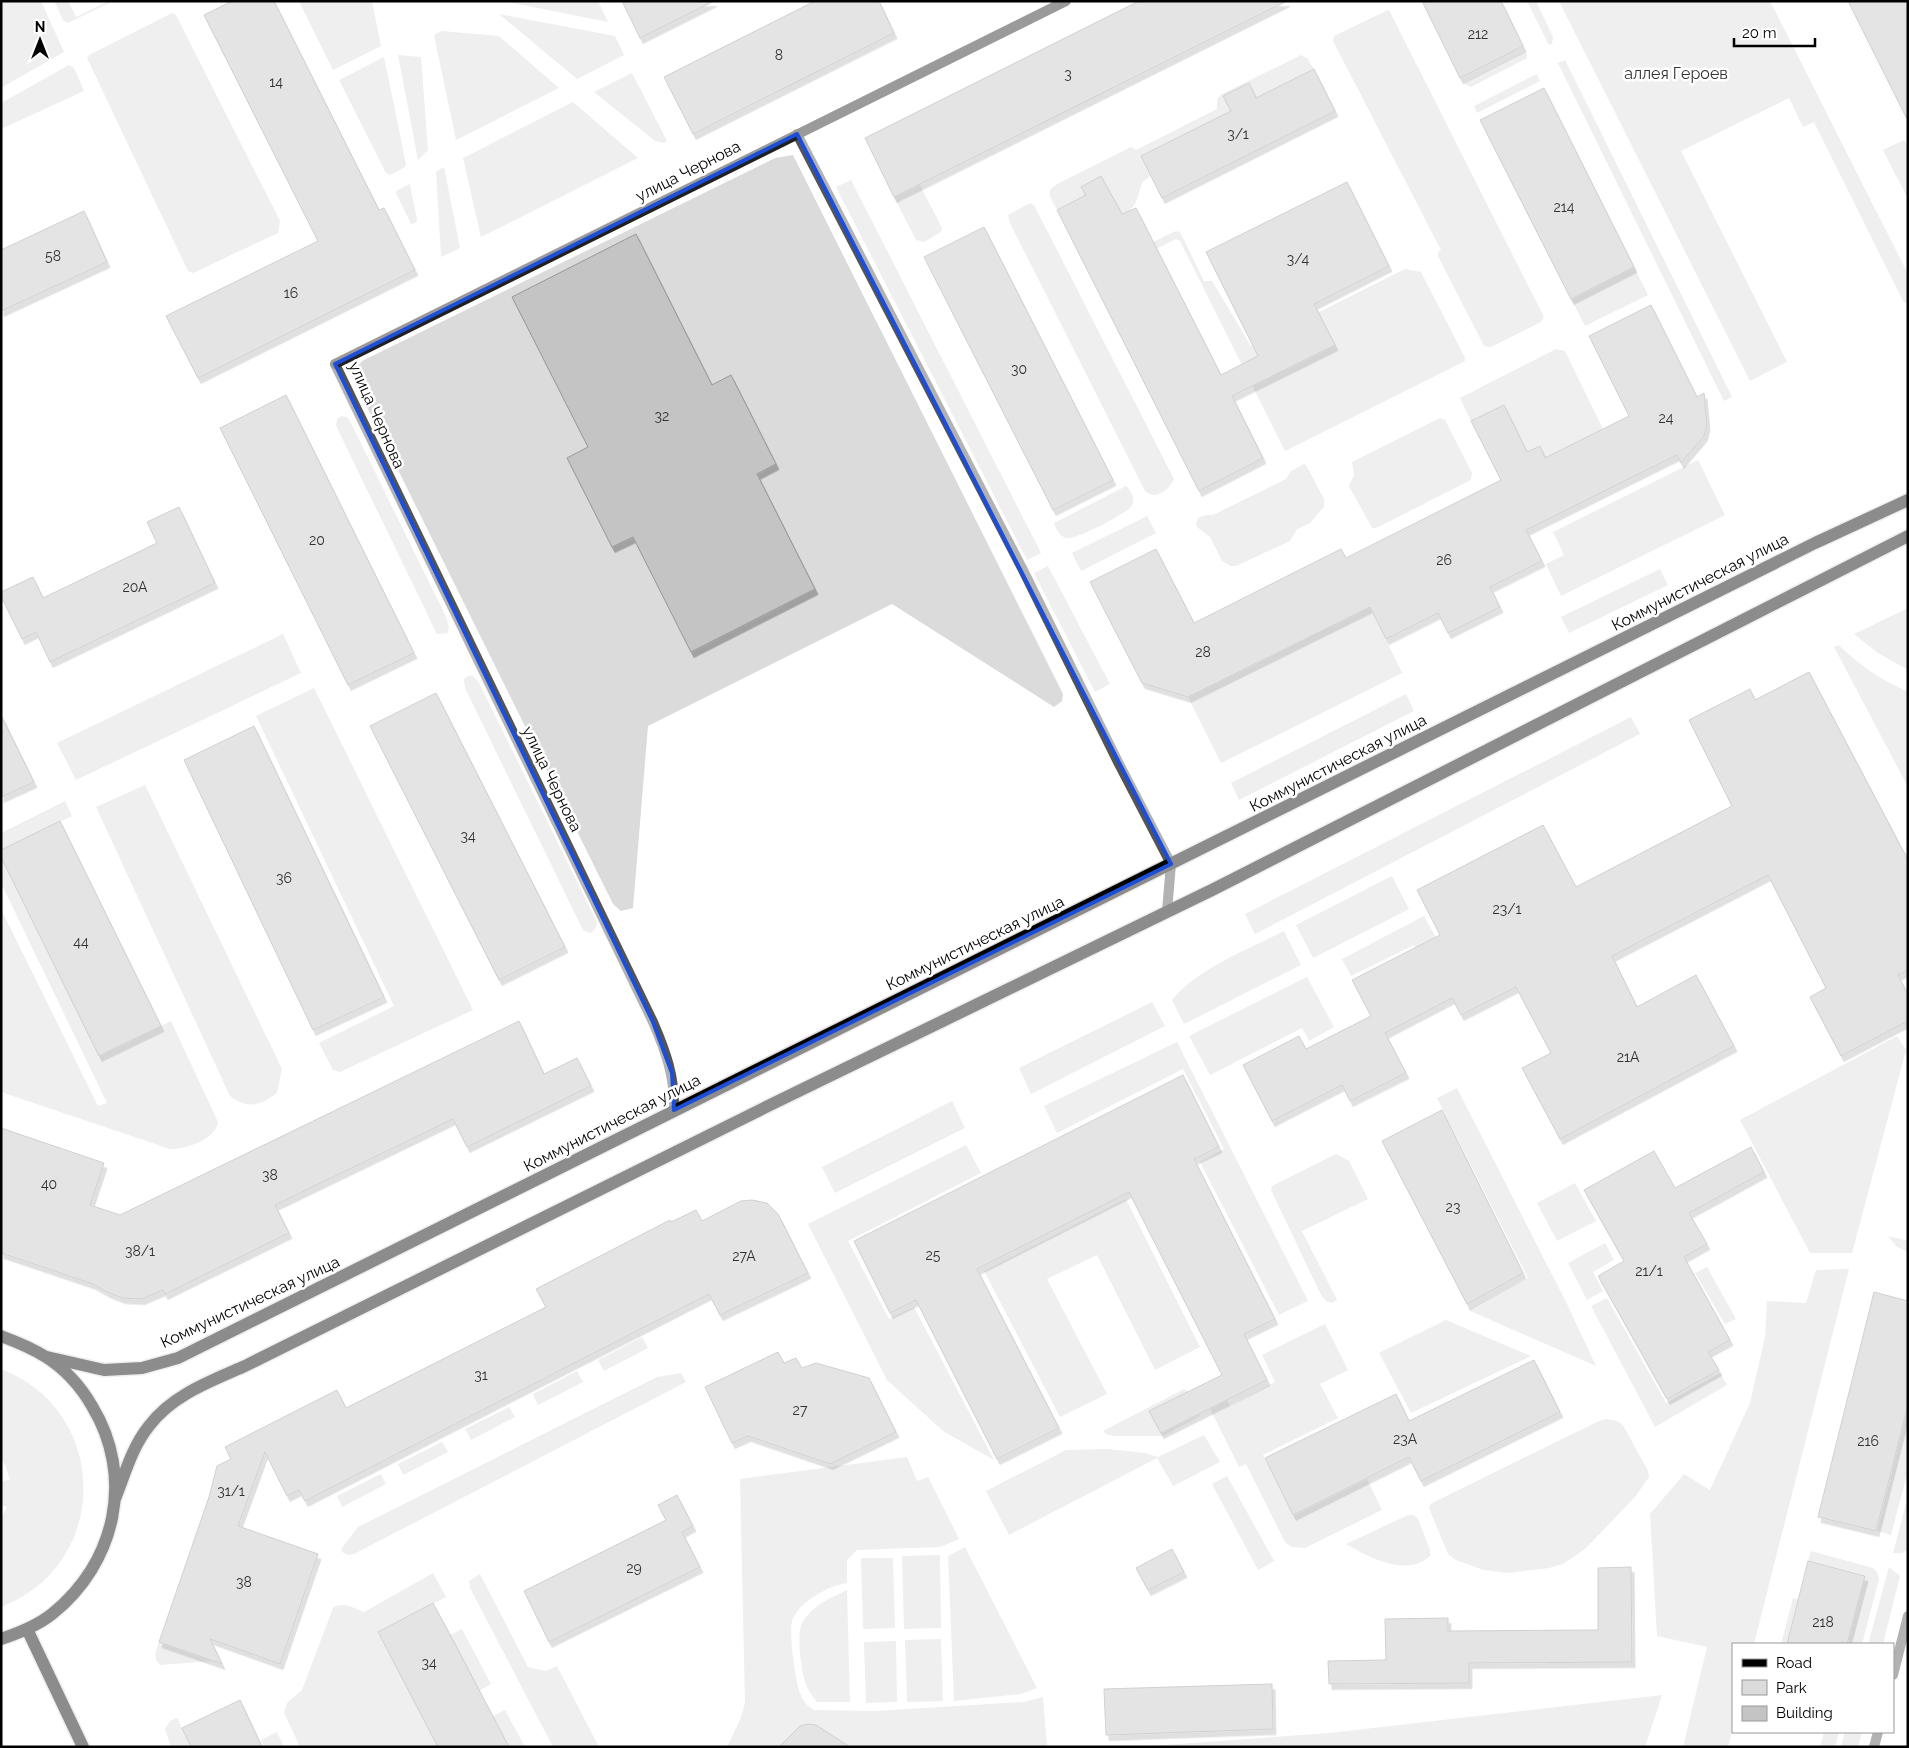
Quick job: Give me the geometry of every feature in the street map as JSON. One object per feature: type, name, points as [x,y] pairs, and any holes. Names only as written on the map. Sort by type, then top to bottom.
[{"type":"main road","name":"Коммунистическая улица","points":[[47,1357],[104,1370],[142,1368],[178,1358],[1815,543],[1908,500]]},
{"type":"main road","points":[[115,1499],[132,1455],[149,1426],[168,1407],[191,1391],[1222,884],[1908,536]]},
{"type":"main road","points":[[1,1336],[47,1357],[74,1381],[100,1418],[110,1444],[115,1471],[115,1499],[111,1526],[102,1552],[89,1576],[58,1609],[27,1629],[1,1639]]},
{"type":"main road","points":[[27,1629],[83,1747]]},
{"type":"street","name":"улица Чернова","points":[[674,1110],[672,1073],[656,1031],[335,364],[1066,1]]},
{"type":"street","points":[[796,134],[1023,570],[1171,864],[1167,911]]},
{"type":"street","points":[[1894,1671],[1908,1616]]},
{"type":"street","points":[[1874,1747],[1878,1733]]},
{"type":"highlighted area","points":[[797,134],[1171,864],[674,1110],[672,1073],[653,1022],[335,364]]},
{"type":"green space","points":[[1,1],[41,1],[64,52],[1,88]]},
{"type":"green space","points":[[54,1],[68,1],[76,17],[109,1],[113,1],[68,23],[63,20]]},
{"type":"green space","points":[[299,1],[372,1],[381,46],[333,70]]},
{"type":"green space","points":[[503,1],[598,1],[608,22]]},
{"type":"green space","points":[[1527,1],[1536,1],[1553,37],[1552,44],[1549,45]]},
{"type":"green space","name":"аллея Героев","points":[[1559,1],[1770,1],[1908,274],[1908,302],[1904,303],[1814,122],[1803,127],[1789,98],[1681,151],[1787,362],[1750,381]]},
{"type":"green space","points":[[1388,10],[1544,317],[1541,322],[1491,347],[1484,346],[1438,256],[1438,252],[1441,250],[1333,41],[1334,36]]},
{"type":"green space","points":[[172,13],[176,15],[280,221],[278,233],[193,273],[188,271],[87,58],[89,55]]},
{"type":"green space","points":[[499,14],[615,36],[624,55],[577,79]]},
{"type":"green space","points":[[442,31],[499,36],[559,88],[456,140],[434,35]]},
{"type":"green space","points":[[1526,51],[1527,58],[1471,87],[1463,83]]},
{"type":"green space","points":[[398,55],[421,57],[428,150],[418,160]]},
{"type":"green space","points":[[1301,55],[1307,58],[1314,69],[1141,156],[1150,176],[1142,183],[1136,202],[1131,210],[1101,226],[1085,196],[1057,210],[1050,197],[1050,190],[1057,184],[1131,147],[1136,150],[1217,109],[1217,100],[1220,95]]},
{"type":"green space","points":[[384,57],[406,164],[405,167],[390,175],[386,173],[339,80]]},
{"type":"green space","points":[[1565,60],[1732,397],[1724,401],[1558,63]]},
{"type":"green space","points":[[69,65],[74,68],[84,91],[1,129],[1,103]]},
{"type":"green space","points":[[632,73],[667,141],[664,143],[655,141],[594,92]]},
{"type":"green space","points":[[1537,74],[1540,81],[1477,113],[1474,106]]},
{"type":"green space","points":[[573,102],[638,158],[481,237],[463,158]]},
{"type":"green space","points":[[1904,140],[1908,147],[1908,199],[1883,150]]},
{"type":"green space","points":[[793,155],[1063,694],[1062,701],[1054,707],[892,604],[648,726],[633,908],[621,911],[613,904],[351,375],[362,361],[775,158]]},
{"type":"green space","points":[[444,167],[460,248],[441,257],[436,172]]},
{"type":"green space","points":[[851,180],[1041,553],[1027,560],[836,187]]},
{"type":"green space","points":[[410,184],[417,220],[411,224],[396,193],[396,191]]},
{"type":"green space","points":[[920,185],[942,228],[941,232],[924,242],[916,240],[894,197]]},
{"type":"green space","points":[[1030,203],[1034,205],[1174,479],[1162,493],[1153,495],[1145,491],[1010,223],[1008,215]]},
{"type":"green space","points":[[1176,231],[1180,232],[1204,281],[1212,281],[1251,346],[1405,269],[1421,272],[1465,361],[1285,451],[1180,241],[1176,239],[1156,249],[1153,242]]},
{"type":"green space","points":[[1634,267],[1648,295],[1585,326],[1571,299]]},
{"type":"green space","points":[[1556,349],[1565,351],[1603,429],[1545,458],[1540,446],[1527,452],[1471,421],[1460,398]]},
{"type":"green space","points":[[341,416],[347,417],[350,421],[447,619],[448,633],[437,634],[339,432],[336,425],[337,419]]},
{"type":"green space","points":[[1440,418],[1445,420],[1472,473],[1471,480],[1376,528],[1372,528],[1349,486],[1354,475],[1352,462]]},
{"type":"green space","points":[[1698,460],[1725,515],[1561,596],[1546,564],[1564,555],[1553,532]]},
{"type":"green space","points":[[1304,464],[1324,499],[1324,507],[1310,523],[1297,529],[1290,541],[1236,566],[1231,566],[1222,561],[1210,537],[1197,527],[1198,518],[1213,515],[1286,479],[1291,471]]},
{"type":"green space","points":[[1126,486],[1132,494],[1133,500],[1130,508],[1125,512],[1098,527],[1071,538],[1061,536],[1058,532],[1054,523]]},
{"type":"green space","points":[[1147,516],[1156,533],[1081,571],[1072,553]]},
{"type":"green space","points":[[1048,566],[1110,684],[1095,692],[1034,573]]},
{"type":"green space","points":[[1660,569],[1668,585],[1569,633],[1561,617]]},
{"type":"green space","points":[[1370,607],[1402,673],[1221,763],[1188,697]]},
{"type":"green space","points":[[1908,608],[1908,670],[1878,653],[1854,634]]},
{"type":"green space","points":[[283,634],[301,673],[76,780],[57,743]]},
{"type":"green space","points":[[1839,645],[1871,672],[1908,692],[1908,787],[1834,647]]},
{"type":"green space","points":[[472,675],[478,681],[597,922],[597,926],[590,933],[583,930],[465,688],[464,679]]},
{"type":"green space","points":[[314,688],[473,1010],[340,1072],[333,1070],[319,1043],[394,1006],[256,716]]},
{"type":"green space","points":[[1406,694],[1414,711],[1239,800],[1231,783]]},
{"type":"green space","points":[[1631,717],[1640,734],[1255,934],[1245,914]]},
{"type":"green space","points":[[145,785],[282,1069],[277,1093],[265,1101],[248,1104],[242,1103],[230,1096],[96,807]]},
{"type":"green space","points":[[65,801],[72,816],[1,850],[1,833]]},
{"type":"green space","points":[[1,857],[99,1056],[171,1021],[218,1122],[212,1134],[184,1148],[170,1149],[1,1092],[1,909],[98,1106],[107,1103],[1,883]]},
{"type":"green space","points":[[1392,876],[1409,909],[1313,958],[1296,925]]},
{"type":"green space","points":[[1424,916],[1440,945],[1420,955],[1414,945],[1351,976],[1342,959]]},
{"type":"green space","points":[[1284,931],[1301,965],[1184,1024],[1172,1000],[1183,989],[1209,969]]},
{"type":"green space","points":[[1307,977],[1334,1027],[1309,1041],[1302,1028],[1210,1075],[1189,1036]]},
{"type":"green space","points":[[1152,1002],[1165,1026],[1031,1094],[1019,1068]]},
{"type":"green space","points":[[1897,1036],[1906,1050],[1852,1253],[1810,1253],[1740,1120]]},
{"type":"green space","points":[[1177,1042],[1308,1301],[1279,1315],[1200,1162],[1224,1149],[1183,1069],[1057,1133],[1044,1106]]},
{"type":"green space","points":[[1457,1088],[1567,1304],[1596,1366],[1468,1310],[1528,1278],[1437,1098]]},
{"type":"green space","points":[[952,1101],[965,1128],[835,1193],[822,1167]]},
{"type":"green space","points":[[966,1145],[981,1173],[848,1241],[889,1319],[914,1307],[994,1460],[943,1431],[887,1380],[808,1224]]},
{"type":"green space","points":[[1336,1154],[1349,1161],[1368,1199],[1302,1231],[1337,1300],[1332,1303],[1326,1301],[1321,1295],[1271,1190],[1272,1186]]},
{"type":"green space","points":[[1575,1183],[1596,1221],[1557,1241],[1537,1203]]},
{"type":"green space","points":[[1126,1199],[1200,1347],[1155,1370],[1097,1255],[1047,1279],[1107,1394],[1060,1417],[984,1271]]},
{"type":"green space","points":[[1888,1236],[1908,1241],[1908,1252],[1897,1247]]},
{"type":"green space","points":[[1605,1243],[1614,1260],[1593,1272],[1603,1291],[1587,1300],[1568,1263]]},
{"type":"green space","points":[[1707,1267],[1736,1319],[1725,1324],[1695,1273]]},
{"type":"green space","points":[[1849,1269],[1754,1643],[1732,1643],[1732,1731],[1728,1747],[1683,1747],[1707,1647],[1657,1636],[1650,1514],[1684,1474],[1710,1490],[1750,1403],[1765,1337],[1767,1301],[1806,1303],[1816,1270]]},
{"type":"green space","points":[[1607,1298],[1666,1403],[1720,1373],[1727,1385],[1655,1427],[1591,1306]]},
{"type":"green space","points":[[1446,1320],[1531,1356],[1411,1413],[1379,1353]]},
{"type":"green space","points":[[1325,1324],[1348,1370],[1320,1384],[1338,1418],[1263,1455],[1293,1516],[1367,1479],[1382,1510],[1305,1548],[1291,1547],[1285,1542],[1246,1464],[1239,1467],[1199,1387],[1216,1379],[1230,1406],[1275,1382],[1262,1355]]},
{"type":"green space","points":[[642,1337],[648,1348],[604,1371],[598,1360]]},
{"type":"green space","points":[[1,1369],[37,1390],[63,1418],[78,1452],[83,1488],[78,1524],[63,1558],[37,1586],[1,1607],[1,1517],[7,1507],[1,1505],[1,1481],[10,1480],[1,1459]]},
{"type":"green space","points":[[577,1371],[583,1382],[538,1405],[533,1394]]},
{"type":"green space","points":[[681,1373],[686,1382],[354,1554],[348,1555],[342,1552],[341,1549],[358,1527],[657,1377]]},
{"type":"green space","points":[[1184,1389],[1189,1392],[1200,1416],[1163,1436],[1114,1436],[1103,1431]]},
{"type":"green space","points":[[509,1407],[515,1417],[471,1440],[465,1429]]},
{"type":"green space","points":[[1908,1407],[1908,1471],[1891,1535],[1877,1531]]},
{"type":"green space","points":[[1606,1419],[1617,1421],[1623,1425],[1648,1471],[1649,1477],[1635,1497],[1585,1549],[1563,1564],[1549,1568],[1508,1573],[1484,1570],[1456,1560],[1448,1554],[1429,1508],[1430,1504]]},
{"type":"green space","points":[[1204,1435],[1220,1462],[1173,1486],[1157,1458],[1009,1535],[986,1491],[1066,1450],[1107,1449],[1145,1453],[1158,1457]]},
{"type":"green space","points":[[442,1442],[448,1452],[403,1475],[398,1464]]},
{"type":"green space","points":[[907,1457],[917,1481],[928,1477],[959,1539],[940,1547],[857,1550],[847,1560],[847,1583],[832,1587],[815,1596],[801,1607],[792,1621],[793,1657],[801,1696],[807,1705],[814,1710],[875,1711],[1024,1702],[1043,1697],[1047,1747],[727,1747],[740,1720],[745,1703],[740,1479]]},
{"type":"green space","points":[[381,1474],[386,1484],[342,1507],[337,1496]]},
{"type":"green space","points":[[1227,1476],[1274,1561],[1258,1570],[1212,1484]]},
{"type":"green space","points":[[1908,1496],[1908,1549],[1902,1553],[1893,1553]]},
{"type":"green space","points":[[1408,1515],[1414,1515],[1418,1519],[1430,1550],[1430,1556],[1420,1562],[1410,1565],[1388,1563],[1346,1544]]},
{"type":"green space","points":[[965,1547],[1037,1688],[1021,1694],[954,1701],[948,1556]]},
{"type":"green space","points":[[1811,1551],[1873,1568],[1877,1572],[1879,1579],[1862,1643],[1847,1643],[1865,1575],[1808,1561]]},
{"type":"green space","points":[[940,1555],[941,1628],[904,1629],[902,1556]]},
{"type":"green space","points":[[861,1558],[893,1558],[895,1628],[863,1629]]},
{"type":"green space","points":[[1889,1567],[1900,1576],[1883,1643],[1868,1643]]},
{"type":"green space","points":[[433,1573],[446,1597],[378,1633],[438,1747],[300,1747],[284,1713],[287,1703],[302,1690],[333,1608],[344,1605],[364,1612]]},
{"type":"green space","points":[[480,1574],[528,1667],[546,1671],[557,1666],[599,1747],[553,1747],[470,1588],[469,1581]]},
{"type":"green space","points":[[847,1590],[850,1702],[817,1702],[807,1688],[803,1673],[800,1649],[801,1626],[807,1615],[817,1606]]},
{"type":"green space","points":[[1793,1598],[1798,1599],[1787,1643],[1781,1643]]},
{"type":"green space","points":[[462,1629],[491,1684],[479,1691],[450,1635]]},
{"type":"green space","points":[[941,1639],[943,1701],[907,1702],[905,1640]]},
{"type":"green space","points":[[896,1641],[897,1702],[866,1703],[864,1642]]},
{"type":"green space","points":[[159,1642],[213,1661],[160,1665],[155,1657]]},
{"type":"green space","points":[[1662,1695],[1645,1747],[1136,1747],[1329,1733]]},
{"type":"green space","points":[[505,1710],[525,1747],[509,1747],[493,1716]]},
{"type":"green space","points":[[177,1718],[191,1747],[171,1747],[165,1729],[170,1721]]},
{"type":"green space","points":[[277,1732],[284,1747],[264,1747],[261,1740]]},
{"type":"green space","points":[[1824,1733],[1839,1733],[1835,1747],[1820,1747]]},
{"type":"green space","points":[[1845,1733],[1862,1733],[1858,1747],[1841,1747]]},
{"type":"building","points":[[232,1],[274,1],[379,210],[384,208],[415,270],[198,378],[166,316],[318,241],[204,15]]},
{"type":"building","points":[[622,1],[714,1],[640,38]]},
{"type":"building","points":[[815,1],[879,1],[894,33],[693,134],[664,77]]},
{"type":"building","points":[[1139,1],[1287,1],[894,197],[865,138]]},
{"type":"building","points":[[1422,1],[1501,1],[1523,46],[1460,78]]},
{"type":"building","points":[[1848,1],[1908,1],[1908,121]]},
{"type":"building","points":[[1314,69],[1335,111],[1162,198],[1141,156],[1231,111],[1223,96],[1249,83],[1256,98]]},
{"type":"building","points":[[1544,88],[1634,267],[1571,299],[1480,120]]},
{"type":"building","points":[[1101,176],[1122,214],[1136,208],[1221,375],[1258,356],[1206,252],[1347,182],[1389,266],[1314,304],[1335,345],[1232,396],[1263,458],[1199,491],[1057,210],[1086,195],[1081,187]]},
{"type":"building","points":[[84,211],[107,262],[1,311],[1,250]]},
{"type":"building","points":[[984,227],[1113,480],[1053,510],[924,257]]},
{"type":"building","points":[[636,234],[712,385],[731,375],[776,464],[757,474],[815,589],[691,652],[633,537],[612,547],[567,458],[588,447],[512,297]]},
{"type":"building","points":[[1651,305],[1697,397],[1704,393],[1707,425],[1704,436],[1681,463],[1677,455],[1526,530],[1542,561],[1490,587],[1500,607],[1448,633],[1438,613],[1386,639],[1370,607],[1188,697],[1142,683],[1090,582],[1156,549],[1194,623],[1341,549],[1346,558],[1501,480],[1471,421],[1504,405],[1527,452],[1540,446],[1545,458],[1629,416],[1589,336]]},
{"type":"building","points":[[286,395],[414,653],[348,685],[220,428]]},
{"type":"building","points":[[179,507],[215,583],[50,662],[36,632],[22,639],[1,596],[1,592],[33,577],[43,598],[157,543],[147,522]]},
{"type":"building","points":[[1809,672],[1908,860],[1908,970],[1898,975],[1908,995],[1908,1021],[1841,1056],[1810,997],[1826,988],[1768,875],[1612,956],[1637,1007],[1696,975],[1734,1046],[1560,1139],[1522,1068],[1551,1053],[1516,987],[1461,1015],[1452,998],[1385,1033],[1406,1073],[1350,1101],[1342,1085],[1272,1121],[1243,1065],[1299,1036],[1306,1049],[1371,1016],[1352,980],[1440,935],[1417,890],[1543,825],[1576,887],[1732,806],[1689,720],[1750,689],[1755,700]]},
{"type":"building","points":[[436,693],[565,947],[499,980],[370,726]]},
{"type":"building","points":[[1,715],[34,782],[1,797]]},
{"type":"building","points":[[254,726],[384,997],[313,1030],[184,760]]},
{"type":"building","points":[[60,821],[161,1026],[99,1056],[1,857],[1,850]]},
{"type":"building","points":[[519,1021],[544,1074],[577,1058],[591,1086],[467,1147],[453,1119],[275,1205],[289,1233],[165,1294],[163,1290],[142,1299],[122,1298],[93,1284],[1,1253],[1,1128],[104,1163],[90,1205],[120,1215]]},
{"type":"building","points":[[1183,1075],[1219,1147],[1194,1159],[1275,1319],[1244,1334],[1267,1380],[1161,1433],[1149,1411],[1222,1375],[1129,1192],[977,1269],[1059,1428],[997,1459],[916,1300],[890,1313],[854,1241]]},
{"type":"building","points":[[1442,1110],[1523,1273],[1467,1304],[1382,1141]]},
{"type":"building","points":[[1751,1147],[1764,1172],[1689,1213],[1707,1244],[1684,1257],[1730,1340],[1708,1352],[1719,1370],[1667,1399],[1598,1276],[1624,1261],[1584,1190],[1654,1151],[1675,1188]]},
{"type":"building","points":[[752,1200],[767,1203],[778,1214],[808,1273],[720,1315],[709,1294],[305,1501],[299,1490],[287,1496],[265,1452],[238,1526],[318,1554],[280,1664],[210,1639],[222,1664],[159,1642],[209,1497],[217,1466],[231,1459],[225,1447],[337,1390],[346,1408],[546,1307],[536,1289],[670,1220],[671,1222],[696,1210],[702,1221],[741,1201]]},
{"type":"building","points":[[1874,1292],[1908,1301],[1908,1405],[1876,1531],[1818,1517]]},
{"type":"building","points":[[778,1352],[784,1363],[796,1358],[802,1368],[816,1363],[869,1378],[896,1432],[830,1464],[748,1436],[732,1443],[705,1387]]},
{"type":"building","points":[[1534,1360],[1560,1412],[1421,1481],[1409,1457],[1293,1515],[1265,1458],[1396,1394],[1409,1421]]},
{"type":"building","points":[[677,1495],[693,1526],[682,1532],[700,1567],[549,1642],[524,1591],[666,1520],[658,1505]]},
{"type":"building","points":[[1172,1549],[1184,1572],[1148,1590],[1136,1568]]},
{"type":"building","points":[[1808,1561],[1865,1576],[1847,1643],[1787,1643]]},
{"type":"building","points":[[1631,1567],[1632,1662],[1469,1663],[1469,1683],[1329,1684],[1328,1661],[1386,1660],[1385,1619],[1448,1618],[1448,1631],[1598,1630],[1598,1568]]},
{"type":"building","points":[[433,1603],[509,1747],[438,1747],[378,1632]]},
{"type":"building","points":[[1272,1684],[1273,1729],[1106,1735],[1104,1689]]},
{"type":"building","points":[[240,1700],[262,1747],[191,1747],[182,1728]]},
{"type":"building","points":[[816,1725],[850,1747],[779,1747],[800,1726]]}]
